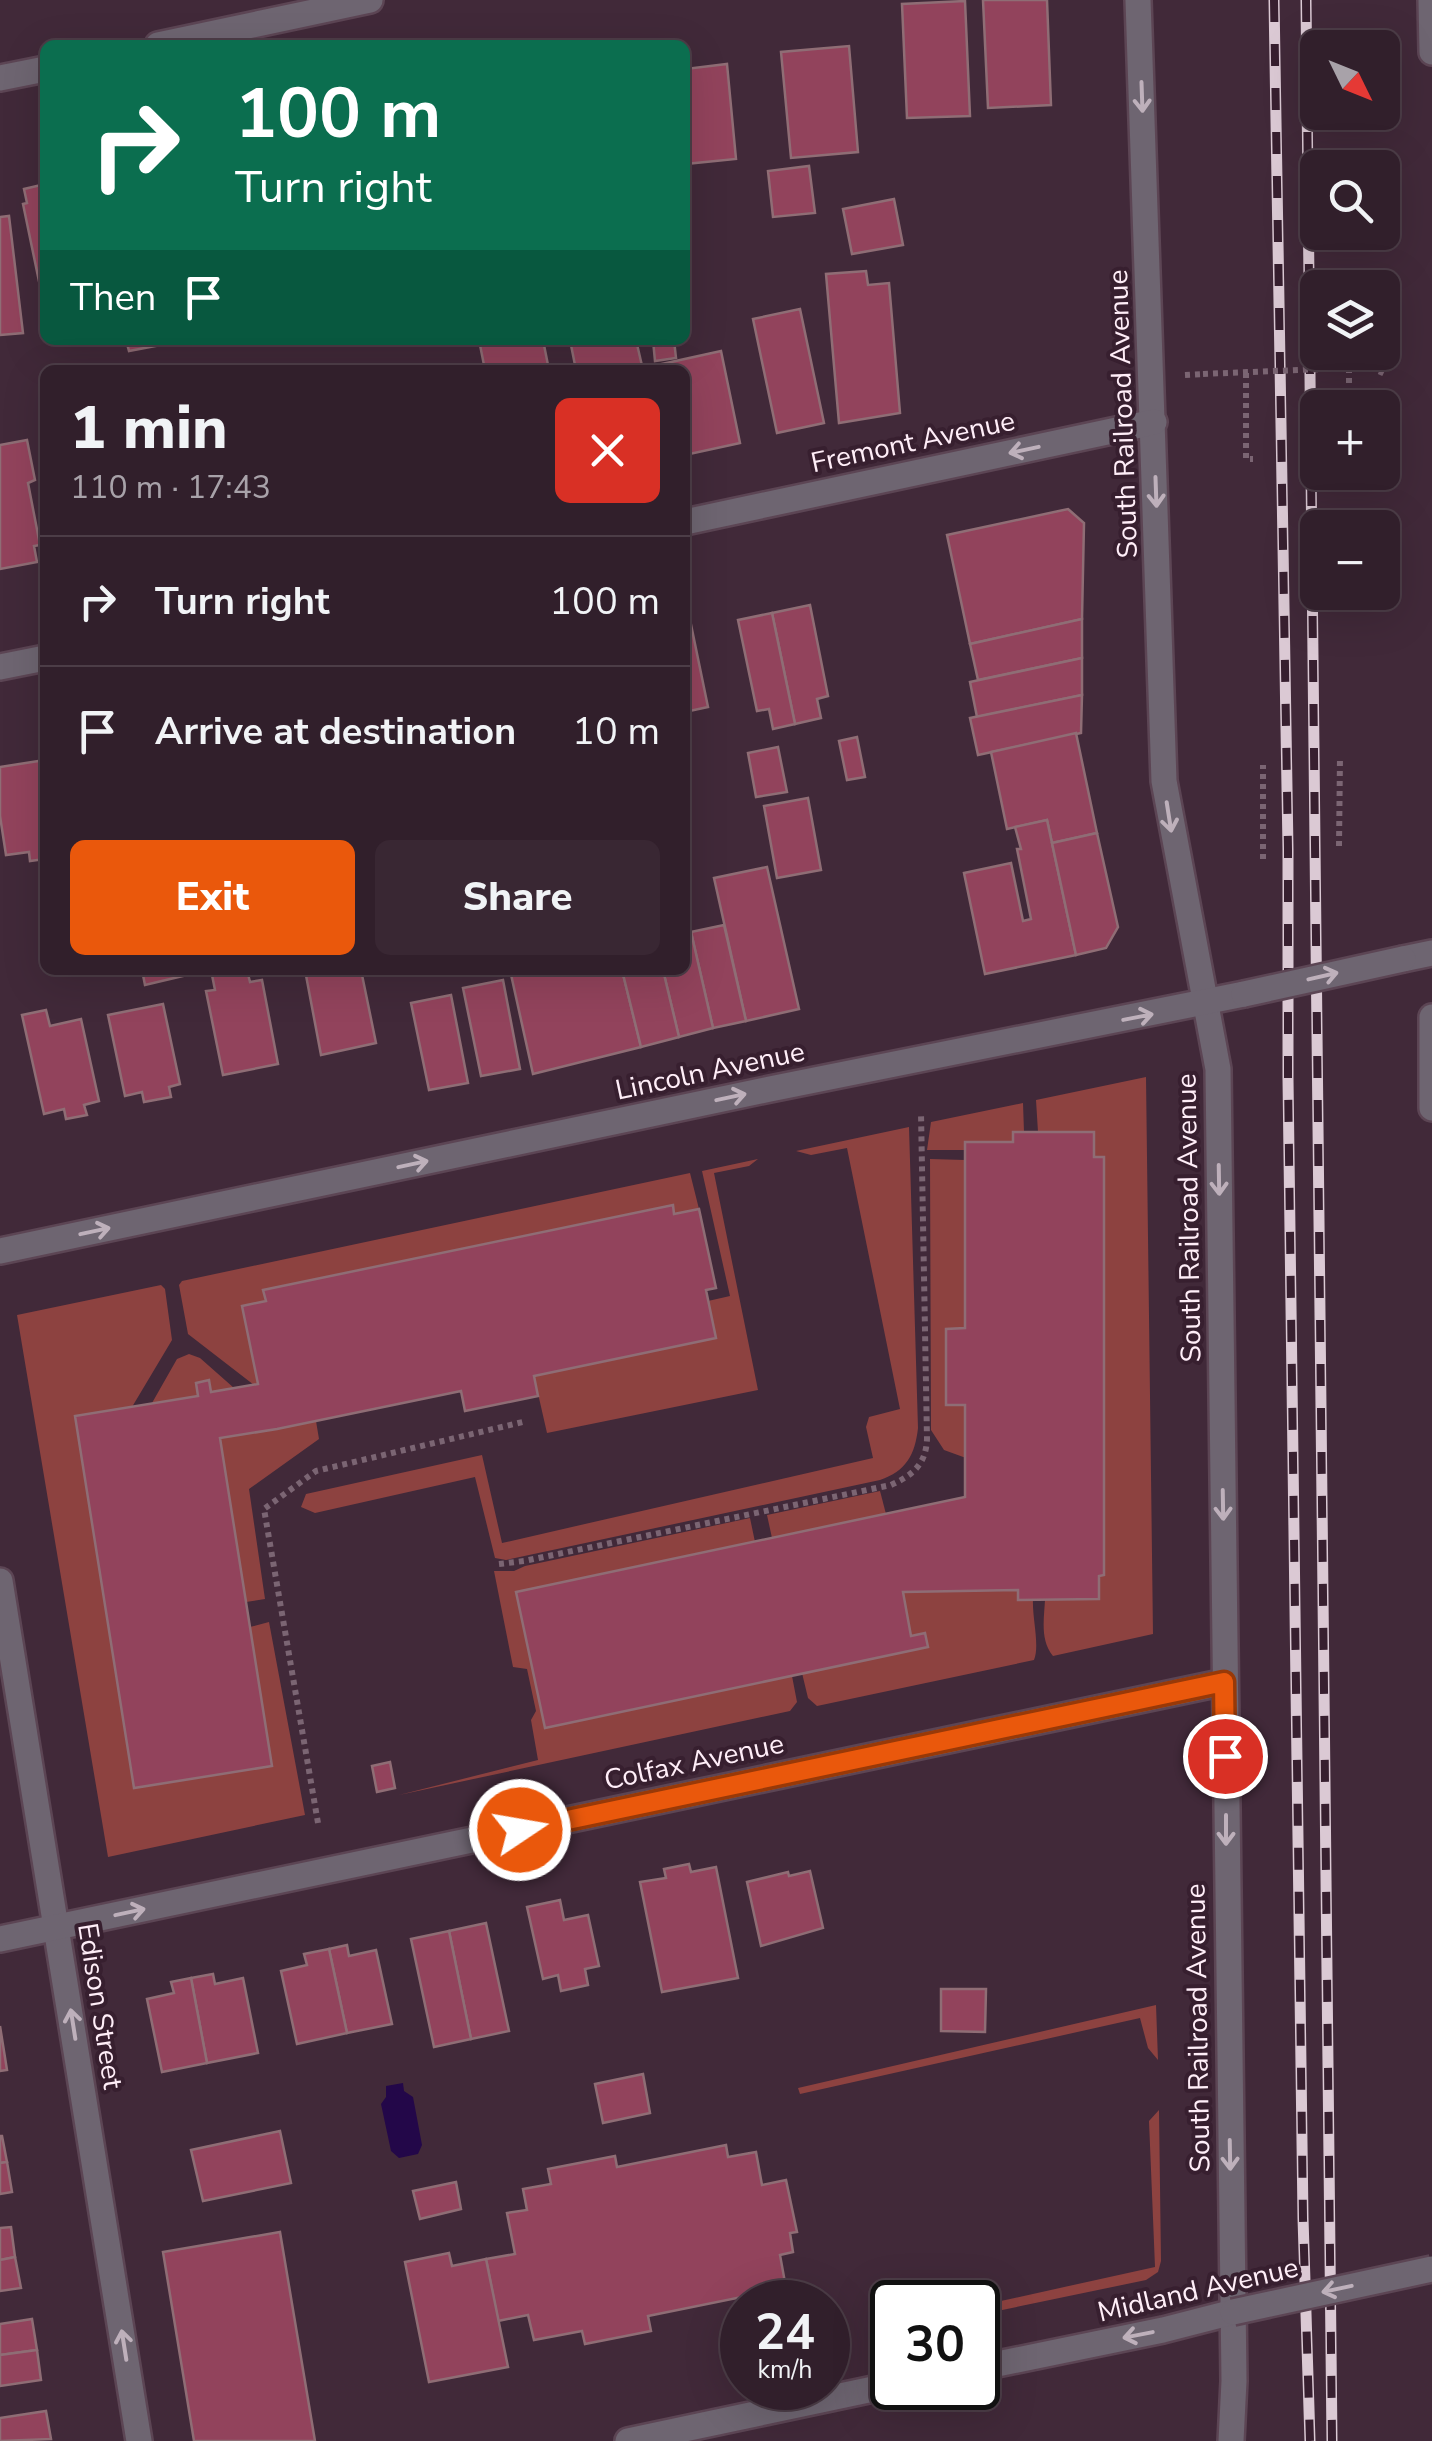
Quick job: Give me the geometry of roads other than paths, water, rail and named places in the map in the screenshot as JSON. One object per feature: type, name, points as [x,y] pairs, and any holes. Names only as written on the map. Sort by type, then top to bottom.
[{"type":"street","points":[[182,40],[370,0]]},
{"type":"street","name":"South Railroad Avenue","points":[[1138,0],[1164,782],[1218,1069],[1233,2312],[1231,2441]]},
{"type":"street","points":[[1432,0],[1432,52]]},
{"type":"street","points":[[0,78],[40,70]]},
{"type":"street","name":"Fremont Avenue","points":[[690,521],[1154,422]]},
{"type":"street","points":[[0,667],[40,659]]},
{"type":"street","name":"Lincoln Avenue","points":[[0,1252],[1432,952]]},
{"type":"street","points":[[1432,1017],[1432,1108]]},
{"type":"street","name":"Edison Street","points":[[0,1581],[139,2441]]},
{"type":"street","name":"Colfax Avenue","points":[[0,1939],[1224,1682]]},
{"type":"street","name":"Midland Avenue","points":[[1000,2363],[1432,2269]]},
{"type":"street","points":[[628,2441],[870,2390]]},
{"type":"railway","points":[[1274,0],[1303,2218],[1310,2441]]},
{"type":"railway","points":[[1306,0],[1332,2441]]}]
